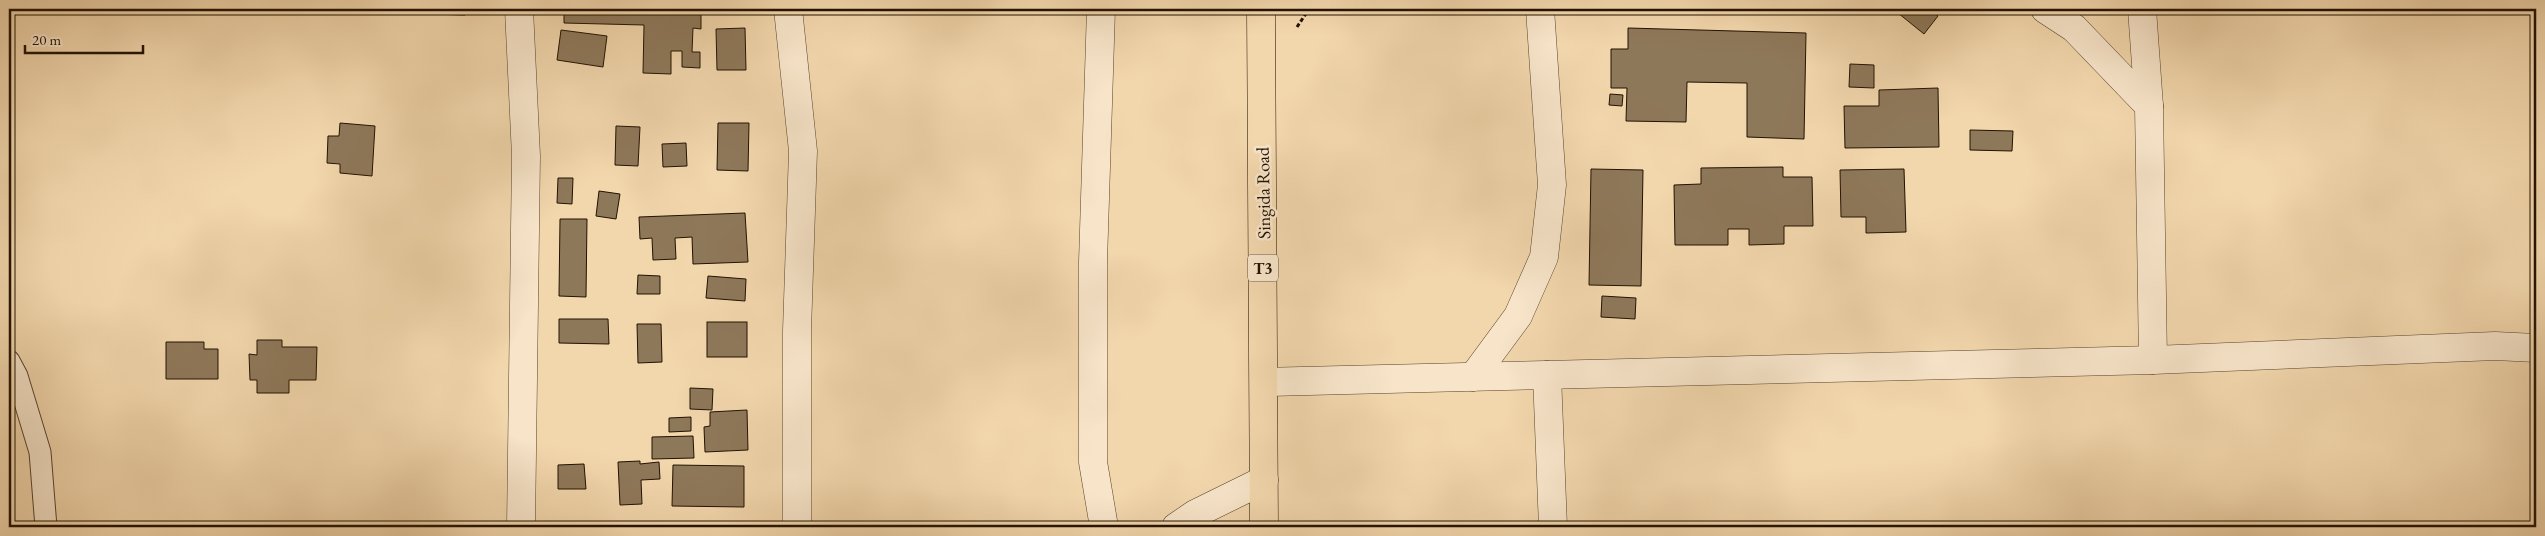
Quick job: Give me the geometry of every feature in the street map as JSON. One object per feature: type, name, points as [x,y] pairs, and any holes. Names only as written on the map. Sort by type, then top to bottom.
[{"type":"highway","name":"Singida Road","points":[[1261,9],[1264,527]]},
{"type":"street","points":[[519,9],[526,156],[521,527]]},
{"type":"street","points":[[788,9],[803,151],[796,330],[797,527]]},
{"type":"street","points":[[1101,9],[1093,262],[1093,462],[1104,527]]},
{"type":"street","points":[[1473,377],[1518,316],[1544,257],[1552,185],[1540,9]]},
{"type":"street","points":[[2045,9],[2074,28],[2149,106]]},
{"type":"street","points":[[2142,9],[2149,106],[2153,360]]},
{"type":"street","points":[[1264,382],[2153,360],[2496,346],[2536,348]]},
{"type":"street","points":[[1547,375],[1553,527]]},
{"type":"street","points":[[1176,527],[1195,514],[1264,480]]},
{"type":"lane","points":[[9,361],[16,376],[40,452],[46,527]]},
{"type":"building","points":[[143,9],[189,9],[143,11]]},
{"type":"building","points":[[395,9],[465,9],[465,15],[395,13]]},
{"type":"building","points":[[564,9],[701,9],[701,29],[693,28],[692,52],[700,52],[700,68],[682,67],[682,51],[671,51],[671,74],[643,73],[644,25],[564,23]]},
{"type":"building","points":[[1902,9],[1929,9],[1938,16],[1924,34],[1898,13]]},
{"type":"building","points":[[745,28],[746,70],[717,70],[716,29]]},
{"type":"building","points":[[1628,28],[1806,33],[1804,139],[1747,137],[1747,83],[1687,82],[1686,122],[1626,121],[1627,88],[1611,88],[1611,49],[1628,49]]},
{"type":"building","points":[[561,30],[607,36],[603,67],[557,60]]},
{"type":"building","points":[[1850,64],[1874,65],[1874,88],[1849,87]]},
{"type":"building","points":[[1938,88],[1939,147],[1845,148],[1844,106],[1879,106],[1879,90]]},
{"type":"building","points":[[1610,94],[1623,95],[1622,106],[1609,105]]},
{"type":"building","points":[[340,123],[375,126],[372,176],[340,173],[340,164],[327,163],[328,136],[339,136]]},
{"type":"building","points":[[718,123],[749,123],[748,171],[717,170]]},
{"type":"building","points":[[616,126],[640,127],[638,166],[615,165]]},
{"type":"building","points":[[1970,130],[2013,131],[2012,151],[1970,150]]},
{"type":"building","points":[[686,143],[687,166],[663,167],[662,144]]},
{"type":"building","points":[[1783,167],[1783,177],[1812,177],[1813,226],[1784,226],[1784,244],[1749,245],[1749,229],[1728,229],[1728,245],[1675,245],[1674,185],[1701,184],[1701,168]]},
{"type":"building","points":[[1591,169],[1643,170],[1641,286],[1589,285]]},
{"type":"building","points":[[1904,169],[1906,232],[1866,233],[1866,217],[1841,217],[1840,170]]},
{"type":"building","points":[[558,178],[573,178],[572,204],[557,203]]},
{"type":"building","points":[[599,191],[620,194],[616,219],[596,216]]},
{"type":"building","points":[[745,213],[748,262],[693,264],[692,237],[675,238],[676,259],[653,260],[652,238],[640,239],[639,217]]},
{"type":"building","points":[[560,219],[587,219],[586,297],[559,296]]},
{"type":"building","points":[[638,275],[660,276],[660,294],[637,294]]},
{"type":"building","points":[[708,276],[746,279],[745,301],[706,298]]},
{"type":"building","points":[[1602,296],[1636,298],[1635,319],[1601,317]]},
{"type":"building","points":[[559,319],[608,319],[609,344],[559,343]]},
{"type":"building","points":[[707,322],[747,322],[747,357],[707,357]]},
{"type":"building","points":[[637,324],[661,324],[662,362],[638,363]]},
{"type":"building","points":[[257,340],[282,340],[282,347],[317,347],[316,380],[289,380],[289,393],[257,393],[257,380],[250,380],[249,354],[257,355]]},
{"type":"building","points":[[166,342],[204,342],[204,349],[218,349],[218,379],[166,379]]},
{"type":"building","points":[[690,388],[713,389],[712,410],[690,409]]},
{"type":"building","points":[[747,410],[748,450],[705,452],[704,427],[710,426],[710,412]]},
{"type":"building","points":[[691,417],[691,431],[669,432],[669,418]]},
{"type":"building","points":[[693,436],[694,458],[652,459],[652,437]]},
{"type":"building","points":[[640,461],[640,464],[659,462],[660,479],[641,480],[642,504],[620,505],[618,462]]},
{"type":"building","points":[[584,464],[586,489],[558,489],[558,465]]},
{"type":"building","points":[[673,465],[744,466],[744,507],[672,506]]}]
